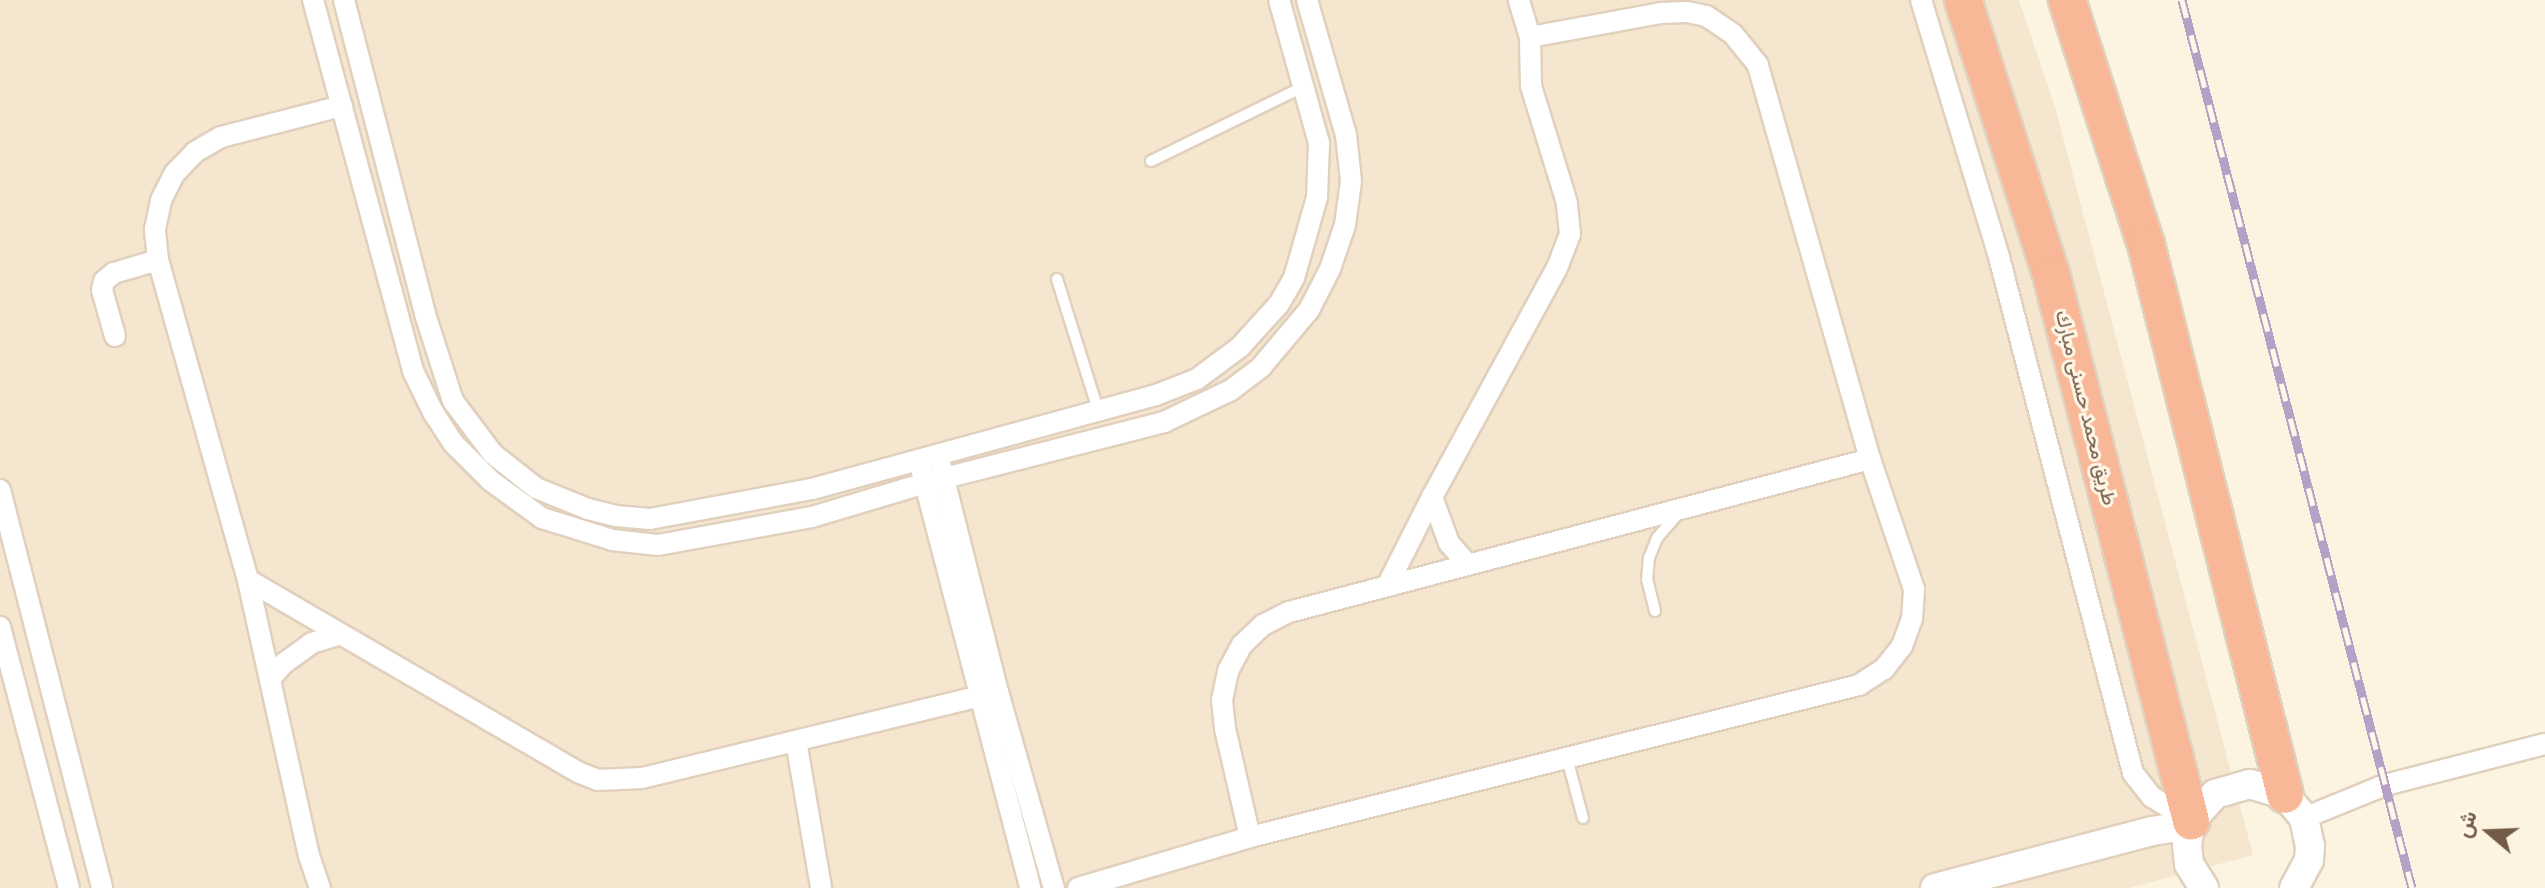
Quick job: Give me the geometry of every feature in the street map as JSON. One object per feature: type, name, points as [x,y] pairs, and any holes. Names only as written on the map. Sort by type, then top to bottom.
[{"type":"highway","name":"طريق محمد حسنى مبارك","points":[[1963,0],[2052,278],[2191,823]]},
{"type":"highway","points":[[2067,0],[2146,244],[2294,807]]},
{"type":"street","points":[[313,0],[413,371],[433,412],[454,444],[518,503],[569,529],[612,540],[658,545],[812,517],[934,480],[1164,422],[1199,408],[1231,390],[1287,340],[1309,310],[1330,269],[1345,225],[1351,181],[1346,135],[1307,0]]},
{"type":"street","points":[[344,0],[453,401],[474,433],[513,472],[536,488],[588,509],[650,519],[812,489],[1156,395],[1197,379],[1240,347],[1279,304],[1294,278],[1317,197],[1319,143],[1279,0]]},
{"type":"street","points":[[1387,586],[1557,268],[1570,234],[1567,203],[1531,86],[1530,37],[1519,0]]},
{"type":"street","points":[[1706,16],[1719,0]]},
{"type":"street","points":[[1921,0],[1999,257],[2133,773],[2152,797],[2191,823]]},
{"type":"street","points":[[1078,888],[1250,837],[1859,685],[1884,669],[1902,646],[1912,619],[1914,589],[1870,459],[1758,65],[1733,34],[1706,16],[1661,13],[1530,37]]},
{"type":"street","points":[[320,888],[309,856],[248,580],[158,260],[155,229],[161,200],[175,173],[195,152],[221,137],[342,106]]},
{"type":"street","points":[[115,336],[102,290],[104,281],[114,273],[158,260]]},
{"type":"street","points":[[929,457],[988,694],[1030,888]]},
{"type":"street","points":[[1250,837],[1225,729],[1222,700],[1228,671],[1242,645],[1263,625],[1289,612],[1870,459]]},
{"type":"street","points":[[0,490],[102,888]]},
{"type":"street","points":[[1432,497],[1449,543],[1467,564]]},
{"type":"street","points":[[248,580],[580,773],[598,780],[642,778],[988,694]]},
{"type":"street","points":[[0,627],[69,888]]},
{"type":"street","points":[[270,679],[283,664],[312,643],[341,634]]},
{"type":"street","points":[[988,694],[1054,888]]},
{"type":"street","points":[[796,741],[821,888]]},
{"type":"street","points":[[2294,807],[2545,744]]},
{"type":"street","points":[[2204,888],[2189,864],[2187,845],[2191,823],[2215,794],[2232,786],[2259,785],[2294,807],[2310,846],[2302,883]]},
{"type":"street","points":[[1935,888],[2191,823]]},
{"type":"lane","points":[[1151,161],[1303,87]]},
{"type":"lane","points":[[1057,279],[1098,410]]},
{"type":"lane","points":[[1655,611],[1647,580],[1649,558],[1669,521],[1686,508]]},
{"type":"lane","points":[[1567,758],[1583,818]]},
{"type":"shaded area","points":[[0,0],[2019,0],[2055,107],[2253,855],[2129,888],[0,888]]},
{"type":"railway","points":[[2182,0],[2412,888]]}]
